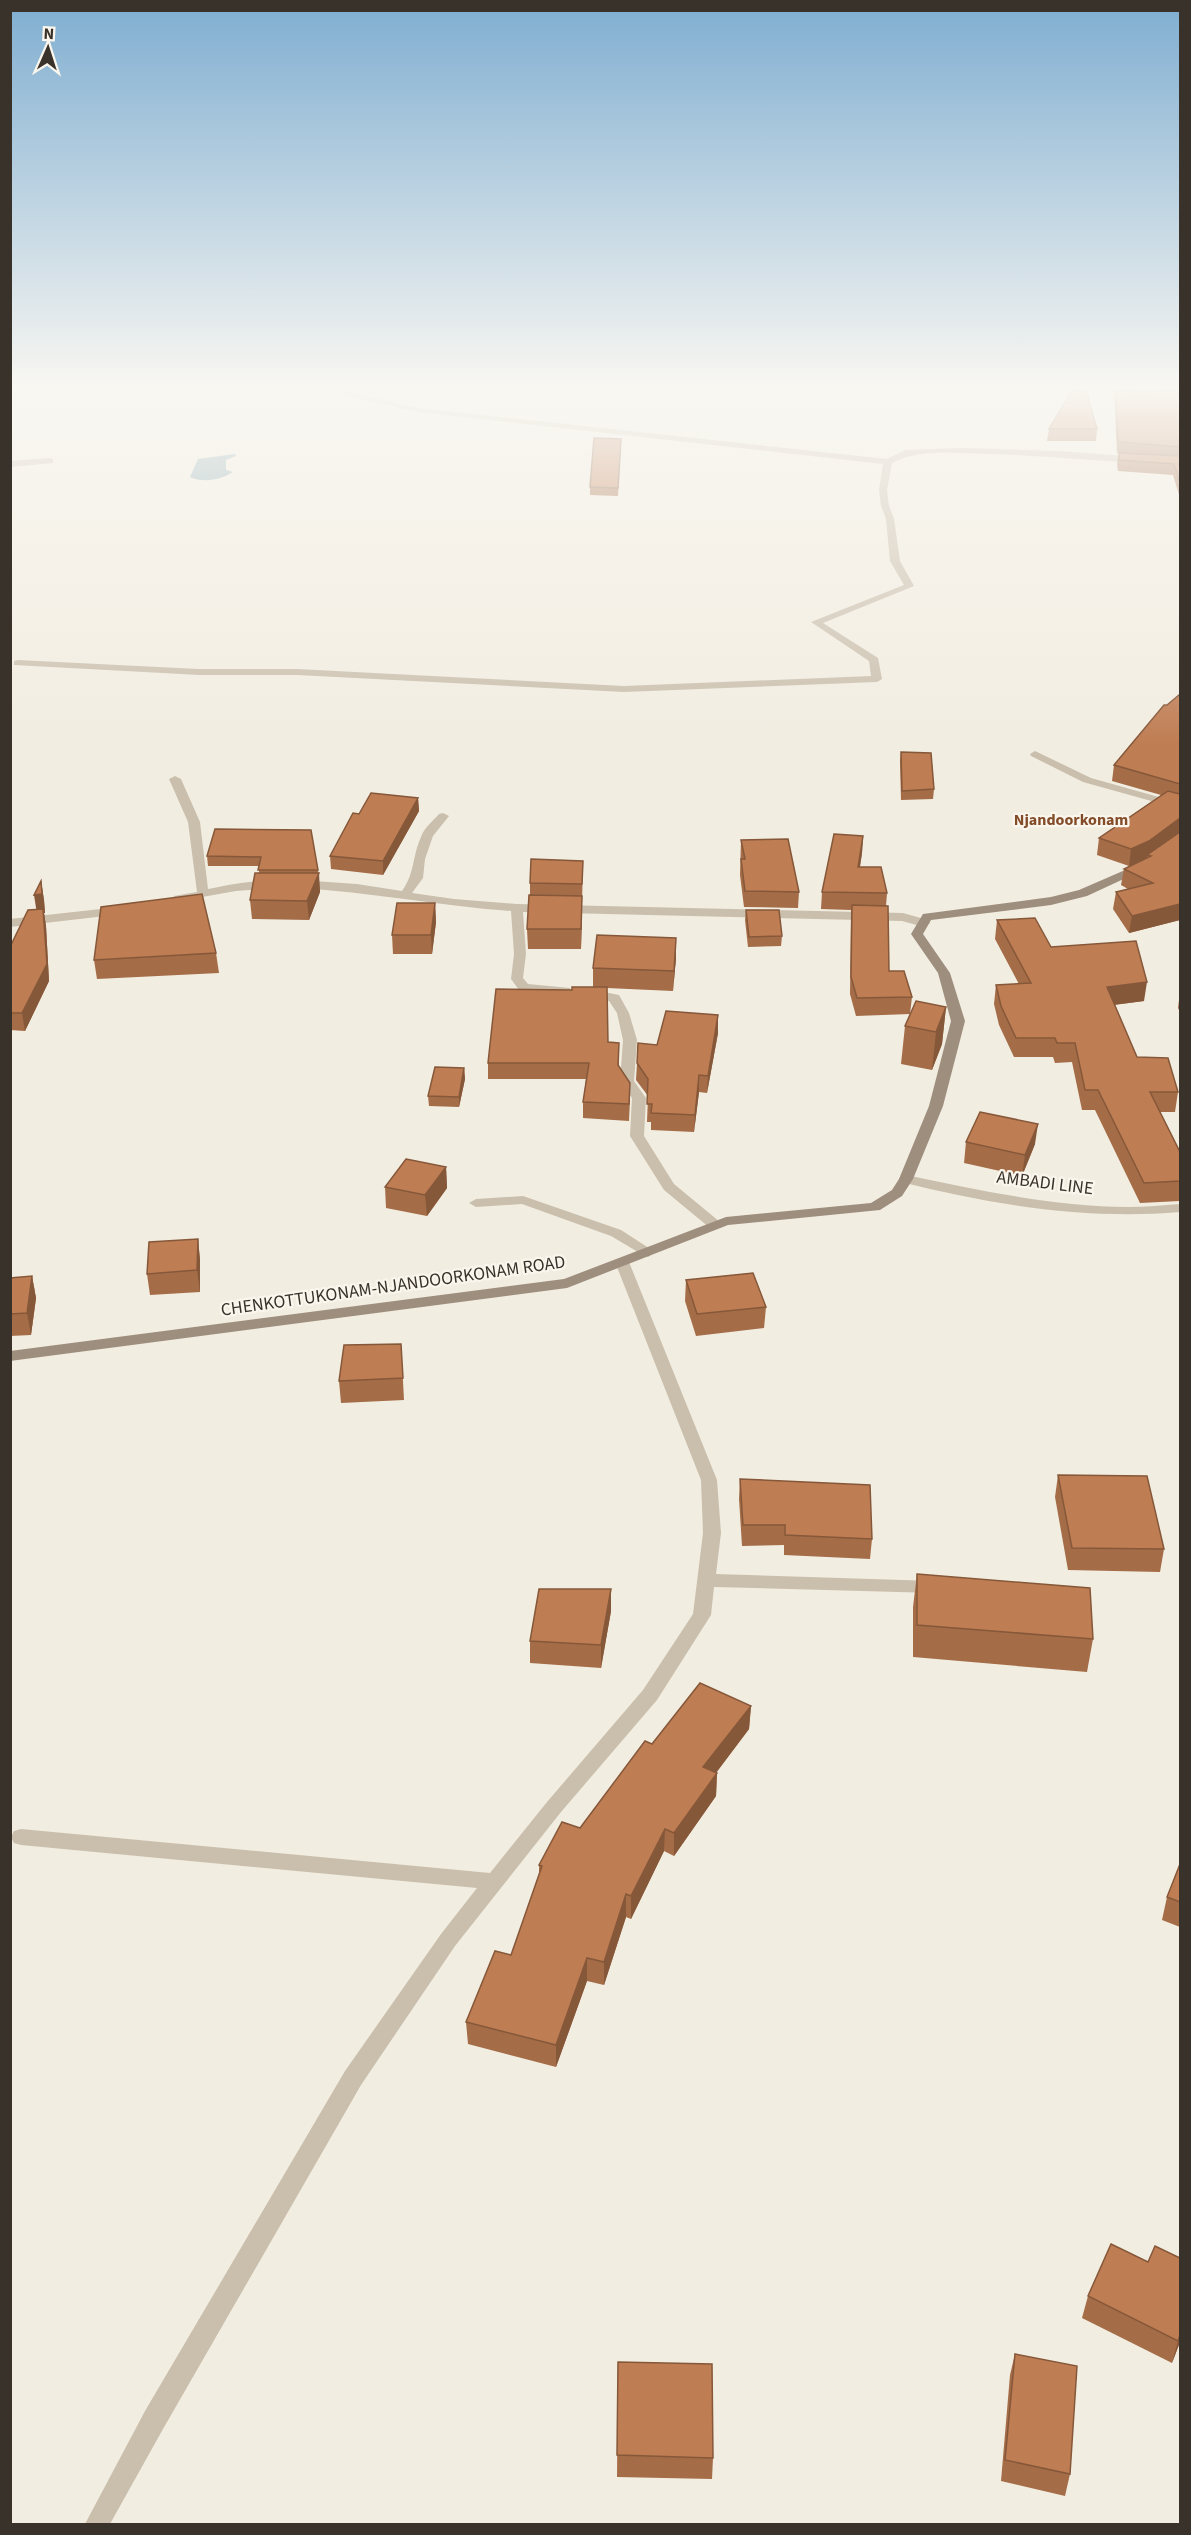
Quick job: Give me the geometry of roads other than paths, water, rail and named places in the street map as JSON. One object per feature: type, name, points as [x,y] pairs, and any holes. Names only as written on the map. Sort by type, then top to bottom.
[{"type":"main road","points":[[924,922],[927,917],[1051,901],[1083,893],[1153,862]]},
{"type":"main road","name":"CHENKOTTUKONAM-NJANDOORKONAM ROAD","points":[[10,1356],[567,1283],[726,1221],[875,1207],[897,1193],[906,1179],[936,1106],[958,1020],[944,973],[917,934],[924,922]]},
{"type":"street","points":[[13,662],[199,672],[297,672],[624,689],[877,679],[874,660],[816,622],[909,586],[895,561],[887,508]]},
{"type":"street","points":[[1035,754],[1087,780],[1180,806]]},
{"type":"street","points":[[175,779],[194,822],[203,893]]},
{"type":"street","points":[[405,896],[417,878],[419,859],[427,835],[443,816]]},
{"type":"street","points":[[163,904],[236,887],[282,884],[357,888],[454,903],[517,908],[657,914],[903,917],[924,922]]},
{"type":"street","points":[[517,908],[520,954],[517,979],[524,987],[614,998],[623,1012],[630,1040],[627,1081],[639,1098],[637,1136],[669,1187],[715,1226]]},
{"type":"street","points":[[10,923],[134,910]]},
{"type":"street","name":"AMBADI LINE","points":[[906,1179],[976,1194],[1069,1206],[1122,1211],[1180,1208]]},
{"type":"street","points":[[476,1203],[523,1200],[616,1233],[648,1252]]},
{"type":"street","points":[[97,2524],[154,2420],[353,2078],[448,1940],[554,1807],[650,1695],[702,1615],[712,1533],[709,1480],[622,1262]]},
{"type":"street","points":[[707,1580],[953,1588]]},
{"type":"street","points":[[21,1837],[495,1882]]},
{"type":"district","name":"Njandoorkonam","points":[[1071,820]]}]
